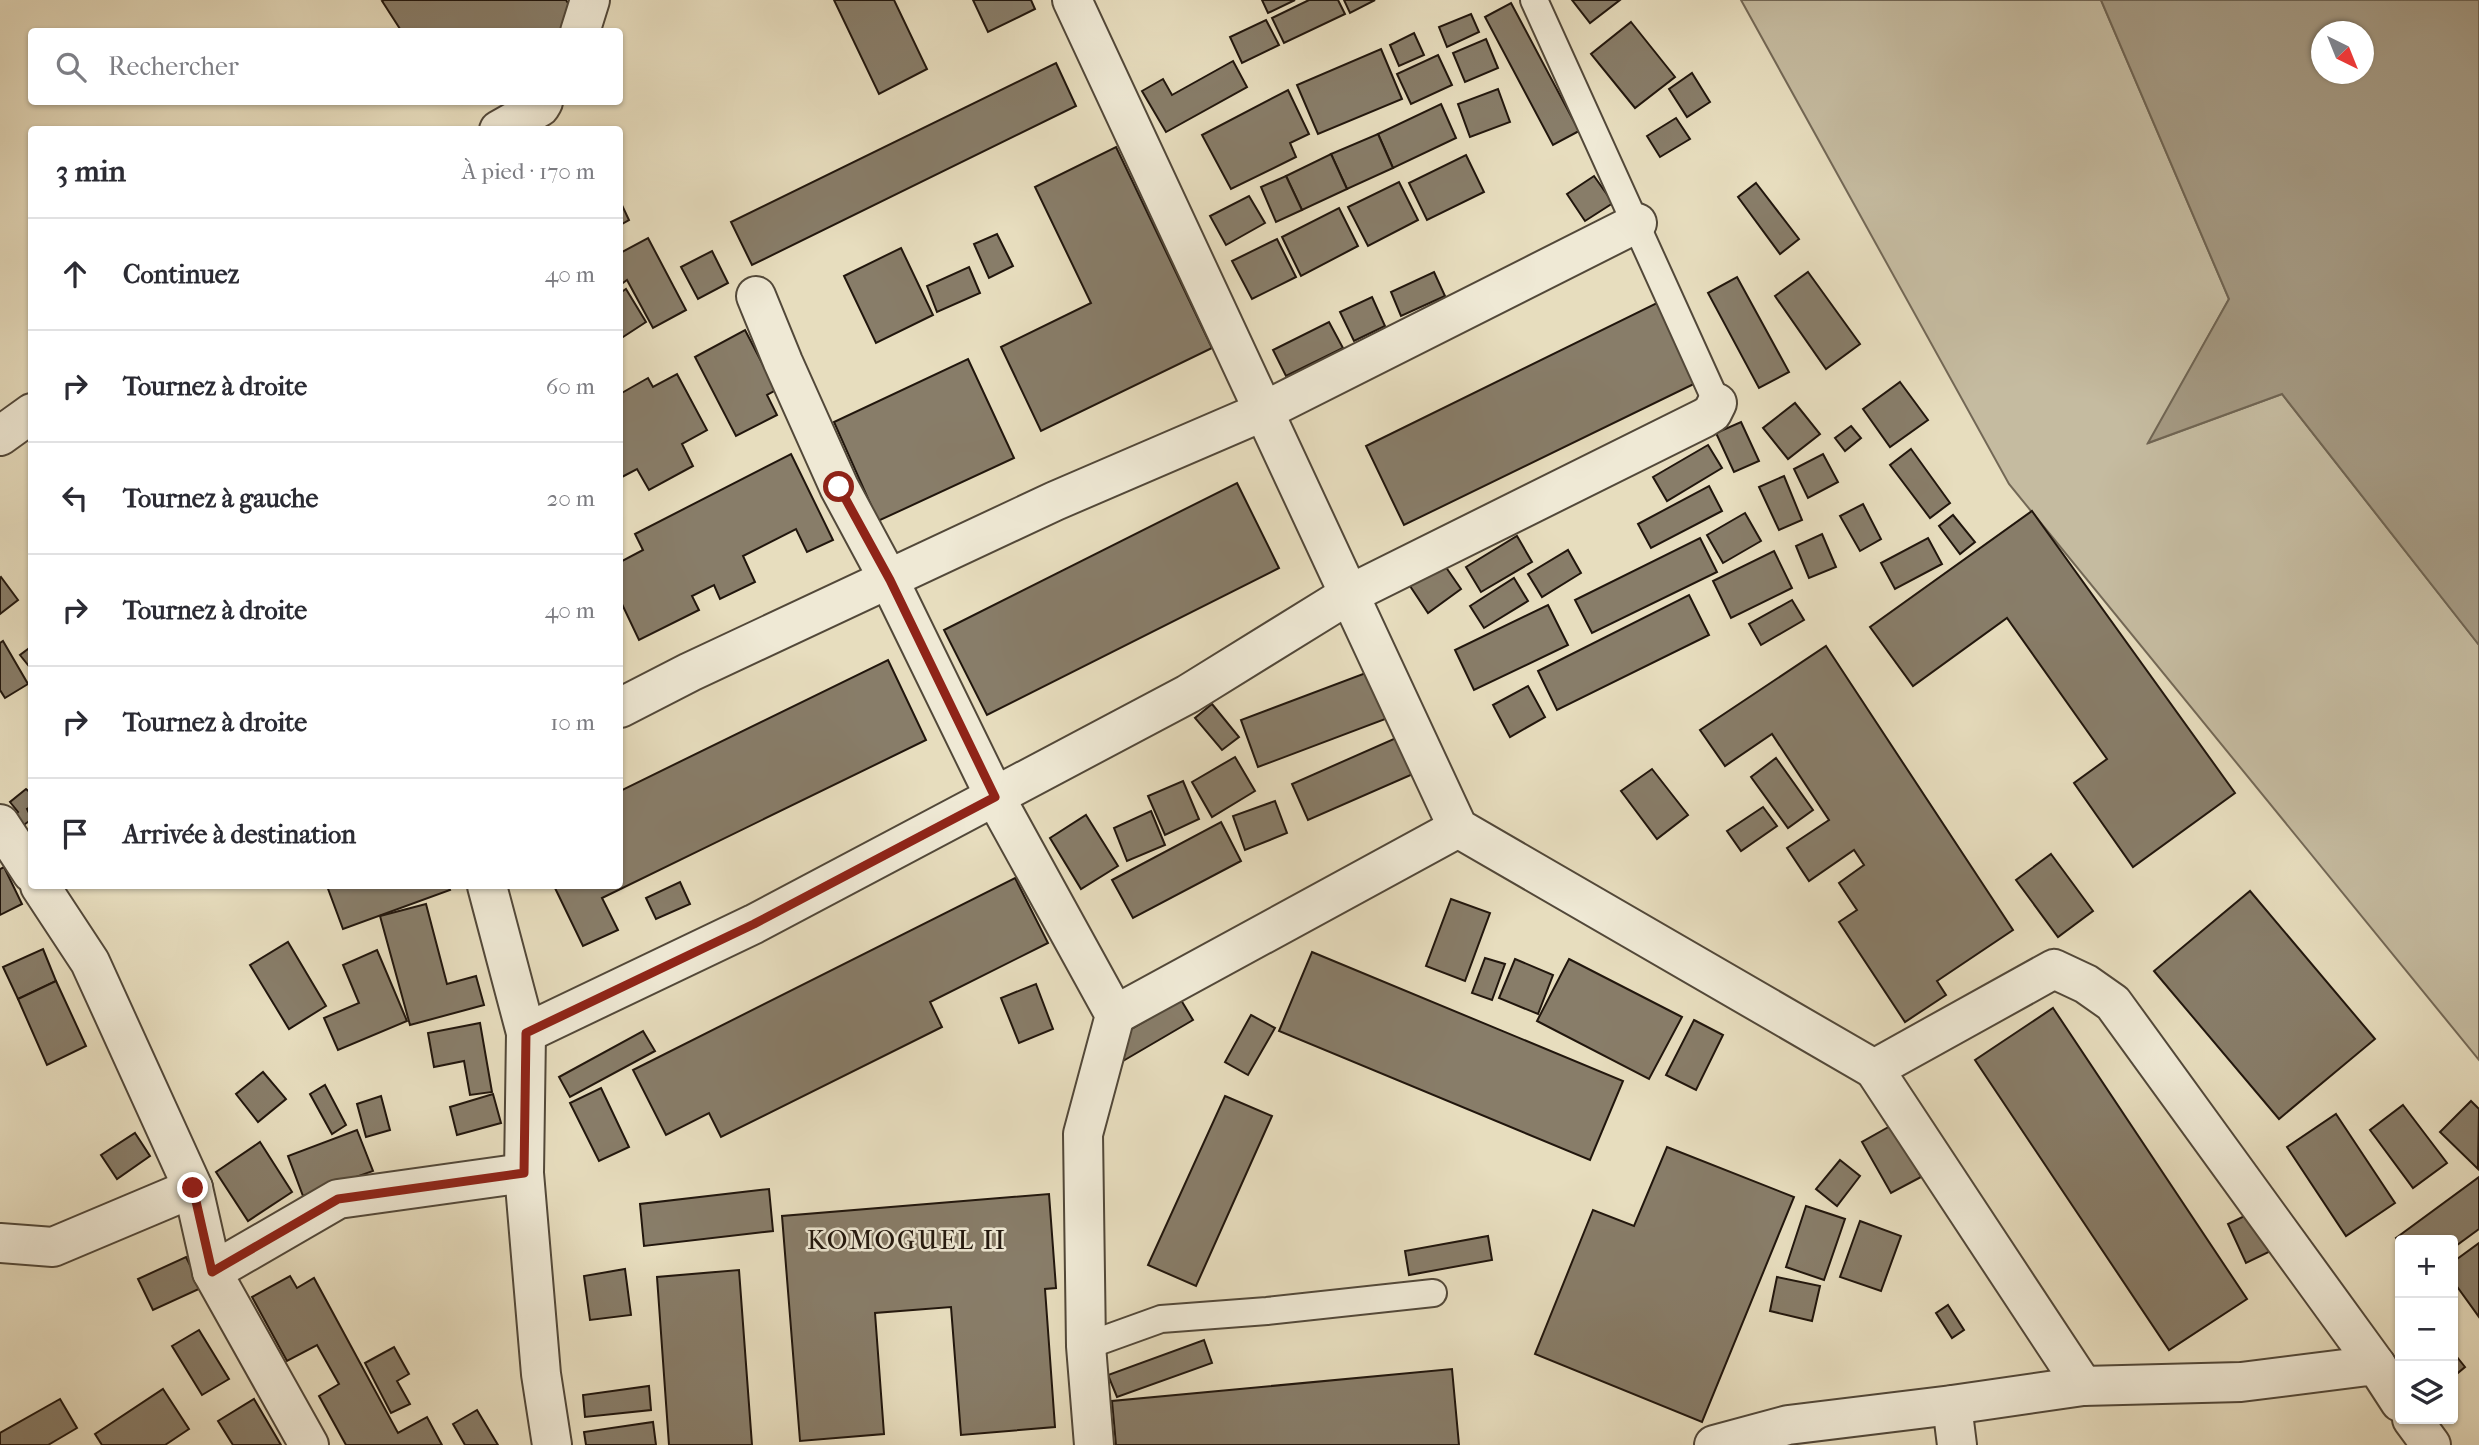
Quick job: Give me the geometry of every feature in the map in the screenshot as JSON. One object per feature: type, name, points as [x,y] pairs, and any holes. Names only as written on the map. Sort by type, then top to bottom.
[{"type":"street","points":[[580,28],[590,0]]},
{"type":"street","points":[[1072,0],[1458,828],[1874,1069],[2084,1386]]},
{"type":"street","points":[[506,126],[541,105]]},
{"type":"street","points":[[623,706],[690,672],[1055,501],[1264,411],[1637,223]]},
{"type":"street","points":[[756,296],[839,487],[890,580],[995,797],[1115,1015],[1083,1134],[1086,1346],[1094,1445]]},
{"type":"street","points":[[526,1033],[754,924],[995,797],[1188,694],[1348,595],[1704,418],[1712,413],[1717,403]]},
{"type":"street","points":[[0,436],[28,416]]},
{"type":"street","points":[[0,824],[28,867]]},
{"type":"street","points":[[1115,1015],[1458,828]]},
{"type":"street","points":[[42,889],[90,962],[193,1188],[212,1272],[309,1445]]},
{"type":"street","points":[[488,889],[526,1033],[524,1173],[541,1374],[552,1445]]},
{"type":"street","points":[[1874,1069],[2053,969],[2086,984],[2113,1003],[2395,1394]]},
{"type":"street","points":[[212,1272],[338,1199],[524,1173]]},
{"type":"street","points":[[0,1243],[53,1247],[193,1188]]},
{"type":"street","points":[[1714,1445],[1788,1425],[2084,1386],[2241,1382],[2376,1365]]},
{"type":"street","points":[[1952,1405],[1957,1445]]},
{"type":"street","points":[[2416,1424],[2431,1445]]},
{"type":"lane","points":[[1534,0],[1717,403]]},
{"type":"lane","points":[[1086,1346],[1161,1319],[1267,1311],[1433,1293]]},
{"type":"shaded area","points":[[1741,0],[2101,0],[2229,299],[2149,443],[2282,394],[2479,645],[2479,1060],[2009,484]]},
{"type":"shaded area","points":[[2101,0],[2479,0],[2479,645],[2282,394],[2148,443],[2229,299]]},
{"type":"building","points":[[566,0],[578,19],[563,28],[399,28],[382,1]]},
{"type":"building","points":[[834,0],[894,0],[927,69],[879,94]]},
{"type":"building","points":[[973,0],[1031,0],[1035,9],[988,32]]},
{"type":"building","points":[[1262,0],[1295,0],[1268,13]]},
{"type":"building","points":[[1309,0],[1338,0],[1345,14],[1284,43],[1272,18]]},
{"type":"building","points":[[1344,0],[1375,0],[1350,13]]},
{"type":"building","points":[[1572,0],[1620,0],[1590,23]]},
{"type":"building","points":[[1511,3],[1579,131],[1553,145],[1485,17]]},
{"type":"building","points":[[1471,14],[1479,32],[1447,47],[1439,27]]},
{"type":"building","points":[[1266,20],[1279,45],[1242,63],[1230,37]]},
{"type":"building","points":[[1631,22],[1675,77],[1635,108],[1591,54]]},
{"type":"building","points":[[1414,33],[1424,55],[1399,66],[1390,45]]},
{"type":"building","points":[[1486,39],[1498,68],[1465,82],[1453,53]]},
{"type":"building","points":[[1381,49],[1402,99],[1318,134],[1297,85]]},
{"type":"building","points":[[1438,55],[1452,85],[1411,104],[1397,74]]},
{"type":"building","points":[[1233,61],[1247,87],[1166,132],[1142,91],[1163,79],[1172,95]]},
{"type":"building","points":[[1056,63],[1076,106],[752,265],[731,222]]},
{"type":"building","points":[[1692,73],[1710,102],[1687,117],[1669,89]]},
{"type":"building","points":[[1498,89],[1510,122],[1470,137],[1458,104]]},
{"type":"building","points":[[1288,90],[1309,134],[1290,143],[1296,157],[1231,189],[1202,135]]},
{"type":"building","points":[[1441,104],[1456,138],[1393,168],[1378,134]]},
{"type":"building","points":[[1676,118],[1690,139],[1660,157],[1647,136]]},
{"type":"building","points":[[1378,134],[1393,168],[1347,189],[1331,154]]},
{"type":"building","points":[[1116,147],[1212,348],[1041,431],[1001,347],[1091,303],[1035,187]]},
{"type":"building","points":[[1331,154],[1347,189],[1302,210],[1286,176]]},
{"type":"building","points":[[1466,155],[1484,192],[1427,220],[1409,183]]},
{"type":"building","points":[[1286,176],[1302,210],[1276,222],[1261,187]]},
{"type":"building","points":[[1594,176],[1613,203],[1585,221],[1567,194]]},
{"type":"building","points":[[1399,182],[1418,220],[1368,246],[1348,207]]},
{"type":"building","points":[[1756,183],[1799,239],[1780,254],[1738,197]]},
{"type":"building","points":[[1249,196],[1265,223],[1226,245],[1210,216]]},
{"type":"building","points":[[623,207],[629,220],[623,223]]},
{"type":"building","points":[[1339,208],[1358,246],[1301,276],[1282,237]]},
{"type":"building","points":[[997,234],[1013,266],[989,278],[974,244]]},
{"type":"building","points":[[648,238],[686,310],[653,328],[627,280],[623,283],[623,251]]},
{"type":"building","points":[[1277,239],[1296,277],[1252,299],[1232,261]]},
{"type":"building","points":[[901,248],[933,315],[876,343],[844,276]]},
{"type":"building","points":[[712,251],[728,283],[698,299],[681,267]]},
{"type":"building","points":[[969,267],[980,293],[937,312],[927,286]]},
{"type":"building","points":[[1434,272],[1445,296],[1401,316],[1391,292]]},
{"type":"building","points":[[1808,272],[1860,344],[1826,369],[1775,296]]},
{"type":"building","points":[[1737,277],[1789,372],[1759,388],[1708,293]]},
{"type":"building","points":[[626,289],[646,322],[623,337],[623,291]]},
{"type":"building","points":[[1372,297],[1385,326],[1354,341],[1340,312]]},
{"type":"building","points":[[1663,300],[1702,380],[1404,525],[1366,446]]},
{"type":"building","points":[[1329,322],[1343,348],[1286,376],[1273,350]]},
{"type":"building","points":[[745,330],[776,390],[767,395],[777,415],[736,436],[695,357]]},
{"type":"building","points":[[968,359],[1014,458],[878,521],[834,422]]},
{"type":"building","points":[[677,374],[707,430],[682,444],[693,466],[649,490],[637,469],[623,476],[623,392],[648,378],[653,387]]},
{"type":"building","points":[[1900,382],[1928,420],[1890,447],[1863,409]]},
{"type":"building","points":[[1795,403],[1820,434],[1788,459],[1763,428]]},
{"type":"building","points":[[1741,422],[1759,461],[1734,472],[1716,433]]},
{"type":"building","points":[[1851,426],[1861,438],[1845,451],[1835,438]]},
{"type":"building","points":[[1708,445],[1722,468],[1667,501],[1653,477]]},
{"type":"building","points":[[1911,449],[1950,503],[1930,518],[1890,465]]},
{"type":"building","points":[[791,454],[833,540],[807,552],[796,529],[743,556],[755,582],[720,599],[714,585],[692,596],[699,610],[639,640],[623,606],[623,560],[643,550],[635,534]]},
{"type":"building","points":[[1823,454],[1838,482],[1808,498],[1794,469]]},
{"type":"building","points":[[1784,476],[1802,520],[1779,530],[1759,487]]},
{"type":"building","points":[[1237,483],[1279,568],[987,715],[944,630]]},
{"type":"building","points":[[1709,486],[1722,511],[1651,548],[1638,524]]},
{"type":"building","points":[[1863,504],[1881,539],[1860,551],[1840,516]]},
{"type":"building","points":[[2032,511],[2235,793],[2133,867],[2074,783],[2107,759],[2007,618],[1913,686],[1870,627]]},
{"type":"building","points":[[1745,513],[1761,541],[1723,563],[1707,535]]},
{"type":"building","points":[[1953,515],[1975,542],[1960,554],[1939,526]]},
{"type":"building","points":[[1822,534],[1836,567],[1809,578],[1796,546]]},
{"type":"building","points":[[1517,536],[1532,562],[1481,592],[1466,567]]},
{"type":"building","points":[[1700,538],[1717,572],[1592,633],[1575,600]]},
{"type":"building","points":[[1928,538],[1942,564],[1895,589],[1881,563]]},
{"type":"building","points":[[1568,550],[1581,573],[1542,597],[1528,574]]},
{"type":"building","points":[[1774,551],[1792,588],[1731,618],[1713,581]]},
{"type":"building","points":[[1443,563],[1461,589],[1428,613],[1410,586]]},
{"type":"building","points":[[0,578],[18,600],[0,614]]},
{"type":"building","points":[[1514,578],[1528,601],[1484,628],[1470,606]]},
{"type":"building","points":[[1689,595],[1709,635],[1557,710],[1538,671]]},
{"type":"building","points":[[1792,600],[1804,620],[1761,645],[1749,624]]},
{"type":"building","points":[[1548,605],[1568,645],[1474,690],[1455,650]]},
{"type":"building","points":[[3,641],[28,684],[5,698],[0,690],[0,643]]},
{"type":"building","points":[[1826,646],[2013,930],[1937,981],[1946,995],[1905,1022],[1839,922],[1857,910],[1839,883],[1864,865],[1854,850],[1809,881],[1787,848],[1829,820],[1772,734],[1725,766],[1700,730]]},
{"type":"building","points":[[28,649],[28,665],[20,655]]},
{"type":"building","points":[[888,660],[926,740],[623,888],[623,790]]},
{"type":"building","points":[[1371,671],[1388,718],[1258,767],[1241,720]]},
{"type":"building","points":[[1528,686],[1545,717],[1510,737],[1493,705]]},
{"type":"building","points":[[1212,704],[1239,737],[1222,750],[1195,718]]},
{"type":"building","points":[[1396,738],[1413,774],[1308,820],[1292,784]]},
{"type":"building","points":[[1235,757],[1255,791],[1212,817],[1192,782]]},
{"type":"building","points":[[1776,758],[1813,810],[1788,828],[1751,777]]},
{"type":"building","points":[[1652,769],[1688,815],[1657,839],[1621,791]]},
{"type":"building","points":[[1183,781],[1199,819],[1165,835],[1148,796]]},
{"type":"building","points":[[26,789],[28,791],[28,822],[21,827],[13,818],[18,812],[10,802]]},
{"type":"building","points":[[1275,801],[1287,833],[1245,850],[1233,816]]},
{"type":"building","points":[[1763,807],[1777,826],[1741,851],[1727,831]]},
{"type":"building","points":[[1151,811],[1165,845],[1127,861],[1114,828]]},
{"type":"building","points":[[1086,815],[1118,866],[1081,889],[1050,838]]},
{"type":"building","points":[[1221,822],[1241,861],[1133,918],[1112,880]]},
{"type":"building","points":[[2051,854],[2093,911],[2058,937],[2016,880]]},
{"type":"building","points":[[4,867],[22,904],[0,915],[0,869]]},
{"type":"building","points":[[1015,878],[1048,943],[930,1002],[942,1027],[721,1137],[709,1113],[666,1135],[633,1070]]},
{"type":"building","points":[[680,882],[690,904],[656,919],[646,898]]},
{"type":"building","points":[[328,889],[450,890],[343,929]]},
{"type":"building","points":[[555,889],[620,889],[602,898],[618,930],[583,946]]},
{"type":"building","points":[[2250,891],[2375,1039],[2279,1119],[2154,971]]},
{"type":"building","points":[[1451,899],[1490,913],[1465,981],[1426,966]]},
{"type":"building","points":[[426,904],[447,984],[476,976],[484,1005],[410,1025],[380,916]]},
{"type":"building","points":[[288,942],[326,1006],[289,1029],[250,965]]},
{"type":"building","points":[[43,949],[56,981],[18,999],[3,967]]},
{"type":"building","points":[[377,950],[407,1021],[338,1050],[324,1018],[359,1003],[343,965]]},
{"type":"building","points":[[1312,952],[1623,1081],[1590,1160],[1279,1031]]},
{"type":"building","points":[[1485,958],[1505,964],[1492,1000],[1472,993]]},
{"type":"building","points":[[1515,959],[1553,975],[1538,1014],[1499,998]]},
{"type":"building","points":[[1569,959],[1682,1017],[1649,1079],[1537,1021]]},
{"type":"building","points":[[56,981],[86,1046],[47,1065],[18,999]]},
{"type":"building","points":[[1036,984],[1053,1029],[1019,1043],[1001,998]]},
{"type":"building","points":[[1181,1000],[1193,1020],[1123,1061],[1111,1041]]},
{"type":"building","points":[[2053,1008],[2247,1299],[2169,1350],[1975,1060]]},
{"type":"building","points":[[1251,1015],[1275,1028],[1248,1075],[1225,1062]]},
{"type":"building","points":[[1694,1020],[1723,1035],[1696,1090],[1666,1075]]},
{"type":"building","points":[[480,1023],[492,1092],[470,1095],[464,1061],[434,1067],[428,1033]]},
{"type":"building","points":[[643,1031],[655,1051],[570,1097],[559,1077]]},
{"type":"building","points":[[263,1072],[286,1099],[258,1122],[236,1094]]},
{"type":"building","points":[[325,1085],[346,1125],[332,1134],[310,1094]]},
{"type":"building","points":[[601,1088],[629,1147],[599,1161],[570,1103]]},
{"type":"building","points":[[493,1094],[501,1123],[457,1135],[450,1107]]},
{"type":"building","points":[[381,1096],[390,1130],[366,1137],[357,1104]]},
{"type":"building","points":[[1225,1096],[1272,1116],[1196,1286],[1148,1265]]},
{"type":"building","points":[[2471,1101],[2479,1109],[2478,1169],[2440,1132]]},
{"type":"building","points":[[2403,1105],[2447,1163],[2413,1188],[2370,1130]]},
{"type":"building","points":[[2336,1114],[2395,1203],[2346,1236],[2287,1147]]},
{"type":"building","points":[[1892,1125],[1921,1177],[1891,1193],[1862,1142]]},
{"type":"building","points":[[357,1130],[373,1171],[303,1196],[288,1156]]},
{"type":"building","points":[[135,1133],[150,1156],[117,1179],[101,1155]]},
{"type":"building","points":[[260,1142],[292,1192],[248,1221],[216,1172]]},
{"type":"building","points":[[1667,1147],[1794,1197],[1702,1422],[1535,1354],[1593,1210],[1634,1226]]},
{"type":"building","points":[[1840,1160],[1860,1176],[1837,1206],[1816,1189]]},
{"type":"building","points":[[2479,1177],[2479,1229],[2458,1244],[2458,1235],[2400,1235]]},
{"type":"building","points":[[769,1189],[773,1231],[644,1246],[640,1204]]},
{"type":"building","points":[[1049,1194],[1056,1288],[1045,1289],[1055,1427],[961,1435],[951,1307],[875,1313],[884,1434],[800,1441],[782,1216]]},
{"type":"building","points":[[1806,1206],[1845,1219],[1824,1280],[1786,1267]]},
{"type":"building","points":[[2261,1208],[2279,1247],[2246,1263],[2228,1224]]},
{"type":"building","points":[[1860,1221],[1901,1236],[1881,1291],[1840,1277]]},
{"type":"building","points":[[1488,1236],[1492,1260],[1409,1275],[1405,1251]]},
{"type":"building","points":[[2479,1243],[2479,1317],[2458,1288],[2458,1258]]},
{"type":"building","points":[[186,1257],[201,1288],[153,1310],[138,1279]]},
{"type":"building","points":[[625,1269],[631,1315],[590,1320],[584,1276]]},
{"type":"building","points":[[739,1270],[752,1445],[669,1445],[657,1277]]},
{"type":"building","points":[[290,1276],[297,1288],[314,1278],[398,1433],[427,1417],[442,1445],[346,1445],[319,1396],[339,1384],[317,1345],[287,1361],[252,1297]]},
{"type":"building","points":[[1777,1277],[1820,1286],[1812,1321],[1770,1311]]},
{"type":"building","points":[[1948,1305],[1964,1330],[1952,1338],[1936,1313]]},
{"type":"building","points":[[199,1330],[229,1379],[202,1395],[172,1346]]},
{"type":"building","points":[[1204,1340],[1212,1363],[1117,1397],[1108,1375]]},
{"type":"building","points":[[394,1347],[409,1374],[397,1381],[410,1404],[391,1413],[365,1363]]},
{"type":"building","points":[[2458,1358],[2465,1367],[2458,1373]]},
{"type":"building","points":[[1452,1369],[1459,1445],[1116,1445],[1112,1401]]},
{"type":"building","points":[[649,1386],[651,1410],[585,1417],[583,1395]]},
{"type":"building","points":[[163,1389],[189,1429],[165,1445],[102,1445],[95,1434]]},
{"type":"building","points":[[60,1399],[77,1428],[48,1445],[0,1445],[0,1433]]},
{"type":"building","points":[[254,1399],[281,1445],[233,1445],[218,1421]]},
{"type":"building","points":[[477,1410],[498,1445],[465,1445],[453,1424]]},
{"type":"building","points":[[653,1422],[656,1445],[586,1445],[584,1432]]},
{"type":"district","name":"KOMOGUEL II","points":[[907,1240]]},
{"type":"route","points":[[193,1188],[212,1272],[338,1199],[524,1173],[526,1033],[754,924],[995,797],[890,580],[839,487]]}]
